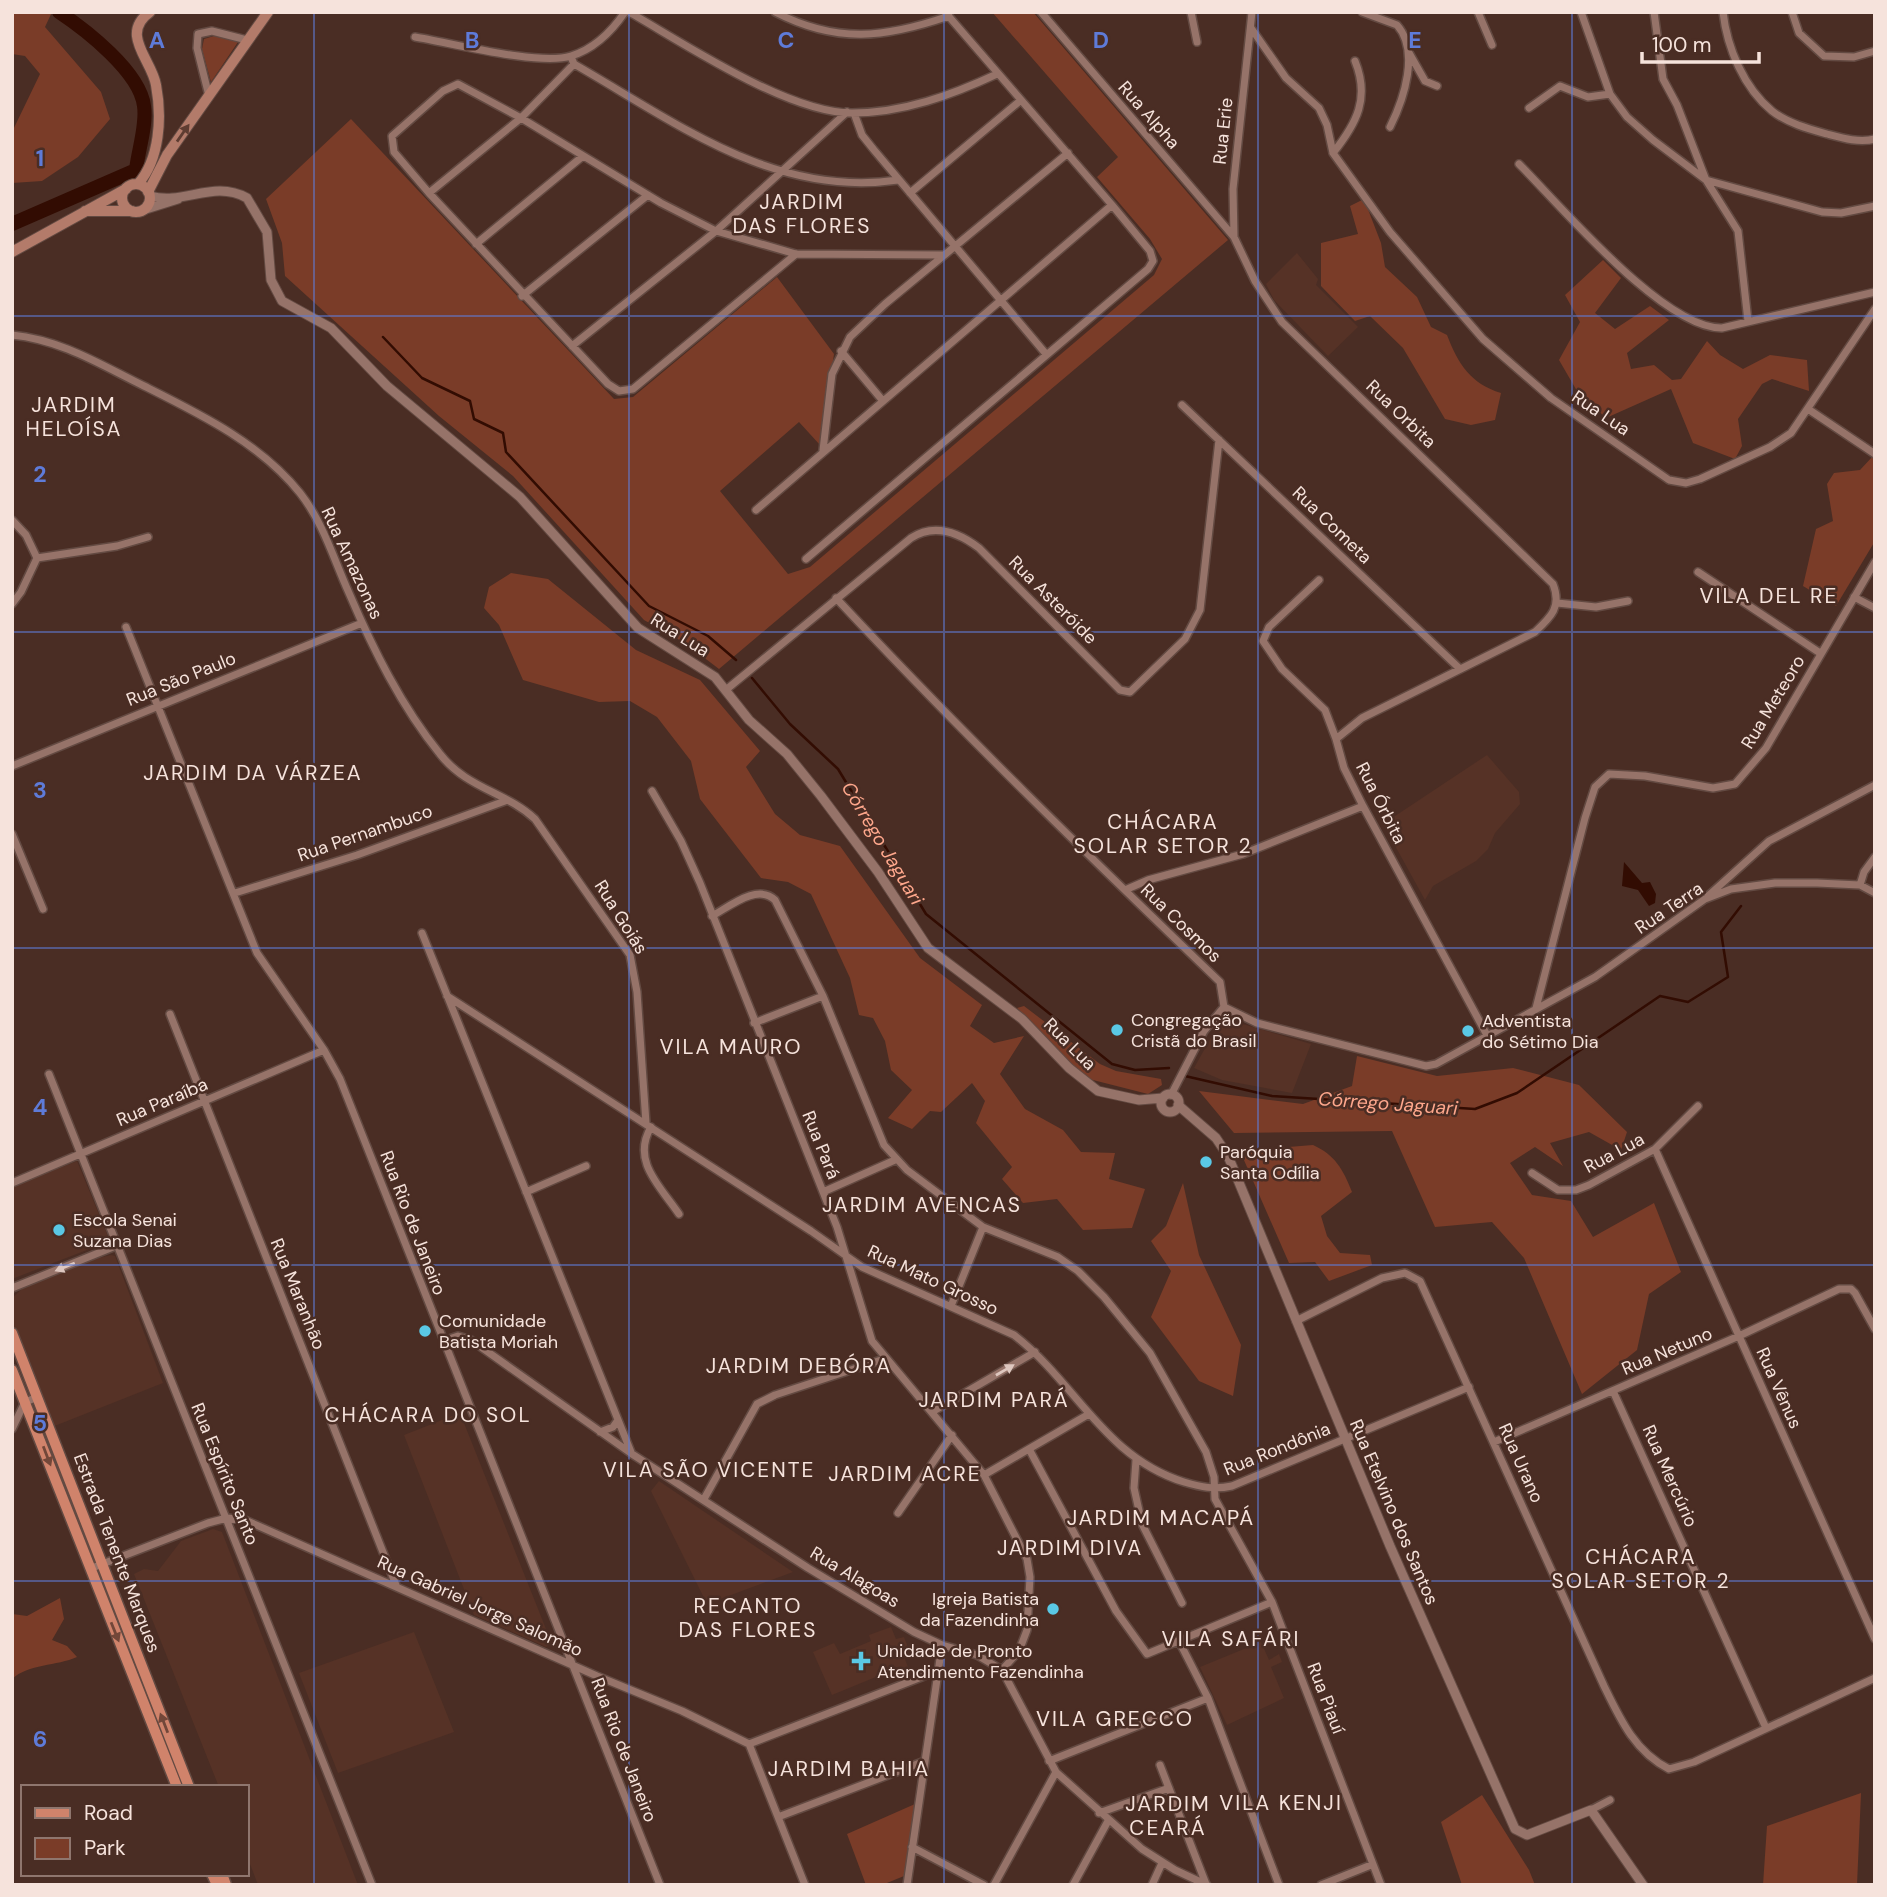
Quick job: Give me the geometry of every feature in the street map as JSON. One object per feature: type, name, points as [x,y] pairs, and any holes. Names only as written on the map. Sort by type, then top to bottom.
[{"type":"main road","points":[[12,252],[126,188],[138,184],[150,167],[158,133],[156,84],[136,38],[140,22],[150,12]]},
{"type":"main road","points":[[85,211],[143,210],[167,155],[268,12]]},
{"type":"main road","points":[[138,184],[149,194]]},
{"type":"main road","points":[[126,188],[123,201],[132,211]]},
{"type":"main road","name":"Estrada Tenente Marques","points":[[12,1333],[104,1563],[188,1785]]},
{"type":"main road","name":"Estrada Tenente Marques","points":[[12,1370],[176,1785]]},
{"type":"street","points":[[429,193],[522,118],[573,60],[607,35],[627,12],[755,83],[802,101],[850,113],[911,105],[959,91],[997,74]]},
{"type":"street","points":[[775,12],[809,28],[851,36],[904,31],[947,14],[1150,251],[1152,265],[806,559]]},
{"type":"street","name":"Rua Alpha","points":[[1041,12],[1234,237]]},
{"type":"street","points":[[1191,12],[1197,42]]},
{"type":"street","name":"Rua Erie","points":[[1234,237],[1233,188],[1252,12]]},
{"type":"street","points":[[1362,12],[1397,25],[1403,32],[1408,50],[1425,81],[1437,86]]},
{"type":"street","points":[[1478,12],[1492,45]]},
{"type":"street","points":[[1581,12],[1610,94],[1627,117],[1706,180],[1822,212],[1841,213],[1875,206]]},
{"type":"street","points":[[1654,12],[1663,79],[1677,105],[1706,180],[1738,231],[1748,321]]},
{"type":"street","points":[[1723,12],[1725,30],[1737,63],[1772,111],[1823,133],[1854,140],[1875,139]]},
{"type":"street","points":[[1792,12],[1799,33],[1824,56],[1854,57],[1875,51]]},
{"type":"street","points":[[1251,28],[1286,78],[1313,101],[1323,114],[1333,153]]},
{"type":"street","points":[[209,96],[197,48],[198,34],[212,31],[247,40]]},
{"type":"street","points":[[415,37],[541,59],[573,60],[712,143],[751,162],[780,172],[835,183],[863,185],[898,180]]},
{"type":"street","points":[[1390,127],[1404,87],[1408,50]]},
{"type":"street","points":[[1333,153],[1358,118],[1362,87],[1355,61]]},
{"type":"street","points":[[796,254],[629,391],[619,391],[608,384],[522,296],[394,152],[391,141],[397,130],[443,90],[458,84],[522,118],[648,195],[716,231],[796,254],[943,255]]},
{"type":"street","points":[[1529,108],[1560,86],[1588,97],[1610,94]]},
{"type":"street","points":[[910,194],[1021,100]]},
{"type":"street","points":[[572,346],[716,231],[850,113]]},
{"type":"street","points":[[850,113],[862,135],[898,180],[1046,354]]},
{"type":"street","points":[[823,450],[832,374],[850,337],[943,255],[1068,153]]},
{"type":"street","name":"Rua Lua","points":[[1333,153],[1408,254],[1483,339],[1551,398],[1669,480],[1686,483],[1700,480],[1770,447],[1791,433],[1875,309]]},
{"type":"street","points":[[476,244],[583,156]]},
{"type":"street","points":[[1519,164],[1620,266],[1666,306],[1703,326],[1722,328],[1875,292]]},
{"type":"street","name":"Rua Lua","points":[[149,194],[182,197],[223,189],[247,198],[267,232],[271,280],[282,300],[331,328],[387,386],[520,497],[638,628],[692,660],[727,689],[750,720],[787,754],[828,805],[871,862],[928,948],[1022,1019],[1083,1081],[1098,1091],[1139,1100],[1165,1100]]},
{"type":"street","points":[[522,296],[648,195]]},
{"type":"street","name":"Rua Lua","points":[[143,210],[169,204],[182,197]]},
{"type":"street","points":[[756,510],[1112,205]]},
{"type":"street","name":"Rua Orbita","points":[[1234,237],[1255,281],[1282,322],[1543,572],[1553,584],[1558,603]]},
{"type":"street","name":"Rua Amazonas","points":[[12,335],[78,352],[219,425],[262,455],[293,485],[310,509],[362,622],[401,695],[447,763],[476,786],[505,801]]},
{"type":"street","points":[[841,351],[883,401]]},
{"type":"street","name":"Rua Cometa","points":[[1182,405],[1459,668]]},
{"type":"street","points":[[1808,409],[1875,454]]},
{"type":"street","name":"Rua Asteróide","points":[[727,689],[921,531],[938,529],[956,534],[979,548],[1120,690],[1130,692],[1185,639],[1200,610],[1219,440]]},
{"type":"street","points":[[12,520],[26,535],[37,558],[22,592],[12,604]]},
{"type":"street","points":[[37,558],[117,546],[148,537]]},
{"type":"street","name":"Rua Meteoro","points":[[1536,1008],[1585,818],[1595,787],[1601,779],[1618,772],[1713,788],[1735,783],[1766,748],[1875,562]]},
{"type":"street","points":[[1698,572],[1820,653]]},
{"type":"street","name":"Rua Órbita","points":[[1319,579],[1269,627],[1263,640],[1282,669],[1325,710],[1344,768],[1488,1037]]},
{"type":"street","points":[[1854,597],[1875,608]]},
{"type":"street","name":"Rua Cosmos","points":[[836,598],[943,712],[1003,767],[1220,982],[1224,1007]]},
{"type":"street","points":[[1336,740],[1362,718],[1535,632],[1551,617],[1558,603],[1596,607],[1628,601]]},
{"type":"street","name":"Rua São Paulo","points":[[12,765],[362,622]]},
{"type":"street","name":"Rua Rio de Janeiro","points":[[127,627],[264,967],[324,1050],[343,1087],[575,1665],[660,1885]]},
{"type":"street","points":[[1705,900],[1769,841],[1875,785]]},
{"type":"street","name":"Rua Pará","points":[[652,791],[681,841],[823,1192],[849,1257],[871,1337],[884,1359],[984,1475],[1023,1548],[1030,1577],[1024,1643],[1015,1658],[1002,1670]]},
{"type":"street","name":"Rua Pernambuco","points":[[235,893],[357,855],[505,801]]},
{"type":"street","name":"Rua Goiás","points":[[505,801],[527,811],[540,825],[630,955],[637,992],[648,1125]]},
{"type":"street","points":[[1125,890],[1148,880],[1243,854],[1363,806]]},
{"type":"street","points":[[12,834],[43,909]]},
{"type":"street","points":[[1860,886],[1864,872],[1875,857]]},
{"type":"street","name":"Rua Terra","points":[[1536,1008],[1595,976],[1705,900],[1750,885],[1795,883],[1860,886],[1875,893]]},
{"type":"street","points":[[712,916],[751,895],[766,894],[775,900],[822,996],[879,1133],[895,1160],[823,1192]]},
{"type":"street","points":[[422,933],[632,1454]]},
{"type":"street","name":"Rua Mato Grosso","points":[[447,996],[883,1278],[1014,1335],[1035,1352],[1089,1413],[1136,1460],[1169,1477],[1213,1489]]},
{"type":"street","points":[[754,1023],[822,996]]},
{"type":"street","points":[[1165,1100],[1204,1031],[1224,1007],[1257,1023],[1426,1066],[1448,1060],[1536,1008]]},
{"type":"street","name":"Rua Maranhão","points":[[170,1014],[396,1585]]},
{"type":"street","name":"Rua Paraíba","points":[[12,1183],[324,1050]]},
{"type":"street","name":"Rua Espírito Santo","points":[[49,1074],[372,1885]]},
{"type":"street","name":"Rua Etelvino dos Santos","points":[[1194,1120],[1186,1120],[1171,1112],[1165,1100],[1177,1099],[1178,1105],[1216,1138],[1228,1156],[1345,1439],[1515,1829],[1527,1835],[1610,1800]]},
{"type":"street","points":[[1171,1112],[1178,1105]]},
{"type":"street","name":"Rua Lua","points":[[1532,1173],[1558,1190],[1576,1190],[1655,1149],[1698,1106]]},
{"type":"street","points":[[648,1125],[642,1150],[644,1159],[679,1214]]},
{"type":"street","name":"Rua Vênus","points":[[1655,1149],[1875,1639]]},
{"type":"street","name":"Rua Piauí","points":[[895,1160],[983,1227],[1058,1257],[1104,1297],[1150,1353],[1185,1410],[1209,1460],[1214,1477],[1213,1489],[1232,1534],[1272,1602],[1371,1865],[1381,1885]]},
{"type":"street","points":[[526,1192],[586,1166]]},
{"type":"street","points":[[951,1306],[983,1227]]},
{"type":"street","points":[[12,1288],[118,1245]]},
{"type":"street","name":"Rua Urano","points":[[1296,1321],[1382,1278],[1397,1273],[1413,1275],[1428,1292],[1625,1728],[1654,1762],[1669,1769],[1694,1762],[1766,1728]]},
{"type":"street","name":"Rua Netuno","points":[[1494,1441],[1739,1336],[1839,1289],[1851,1289],[1875,1329]]},
{"type":"street","name":"Rua Alagoas","points":[[443,1341],[458,1336],[471,1340],[632,1454],[808,1568],[942,1645],[977,1655],[1002,1670]]},
{"type":"street","points":[[932,1412],[1035,1352]]},
{"type":"street","points":[[704,1499],[757,1404],[775,1395],[884,1359]]},
{"type":"street","name":"Rua Rondônia","points":[[1213,1489],[1232,1486],[1469,1387]]},
{"type":"street","name":"Rua Mercúrio","points":[[1613,1391],[1766,1728]]},
{"type":"street","points":[[12,1429],[25,1402],[38,1397]]},
{"type":"street","points":[[984,1475],[1089,1413]]},
{"type":"street","points":[[600,1432],[613,1427],[618,1420]]},
{"type":"street","points":[[898,1513],[952,1435]]},
{"type":"street","points":[[1030,1448],[1116,1611],[1147,1654],[1180,1643],[1272,1602]]},
{"type":"street","points":[[1136,1460],[1134,1488],[1142,1524],[1182,1603]]},
{"type":"street","points":[[92,1568],[227,1518]]},
{"type":"street","name":"Rua Gabriel Jorge Salomão","points":[[227,1518],[265,1527],[682,1711],[749,1744]]},
{"type":"street","points":[[1180,1643],[1208,1698],[1279,1885]]},
{"type":"street","points":[[907,1885],[942,1645]]},
{"type":"street","points":[[1002,1670],[1056,1772],[1108,1821],[1162,1863],[1207,1885]]},
{"type":"street","points":[[805,1885],[749,1744],[937,1671]]},
{"type":"street","points":[[1766,1728],[1875,1678]]},
{"type":"street","points":[[1049,1761],[1208,1698]]},
{"type":"street","points":[[778,1817],[925,1761]]},
{"type":"street","points":[[1160,1765],[1207,1885]]},
{"type":"street","points":[[994,1885],[1056,1772]]},
{"type":"street","points":[[1099,1813],[1169,1788]]},
{"type":"street","points":[[1591,1810],[1643,1885]]},
{"type":"street","points":[[1073,1885],[1108,1821]]},
{"type":"street","points":[[912,1847],[984,1885]]},
{"type":"street","points":[[1152,1885],[1162,1863]]},
{"type":"street","points":[[1321,1885],[1371,1865]]},
{"type":"shaded area","points":[[1297,253],[1318,279],[1316,285],[1358,327],[1328,356],[1274,300],[1266,284]]},
{"type":"shaded area","points":[[1487,755],[1519,792],[1520,804],[1495,833],[1488,849],[1476,861],[1433,886],[1425,900],[1383,824]]},
{"type":"shaded area","points":[[1624,862],[1642,883],[1650,882],[1656,894],[1655,903],[1649,906],[1638,890],[1622,886]]},
{"type":"shaded area","points":[[1222,1018],[1311,1044],[1292,1093],[1222,1080],[1194,1068]]},
{"type":"shaded area","name":"Escola Senai Suzana Dias","points":[[77,1161],[110,1241],[12,1279],[12,1187]]},
{"type":"shaded area","points":[[115,1256],[163,1383],[47,1429],[12,1341],[12,1298],[22,1289],[90,1260]]},
{"type":"shaded area","points":[[460,1413],[552,1644],[546,1647],[474,1615],[404,1435]]},
{"type":"shaded area","points":[[659,1481],[793,1572],[707,1604],[651,1491]]},
{"type":"shaded area","points":[[213,1529],[222,1532],[358,1885],[258,1885],[248,1859],[248,1785],[218,1785],[134,1574],[144,1569],[158,1571],[181,1541]]},
{"type":"shaded area","name":"Unidade de Pronto Atendimento Fazendinha","points":[[891,1627],[896,1639],[904,1637],[909,1650],[902,1652],[908,1667],[898,1672],[899,1675],[891,1677],[888,1672],[832,1695],[813,1652],[834,1643],[840,1654],[871,1641],[869,1635]]},
{"type":"shaded area","points":[[414,1632],[454,1732],[338,1773],[299,1673]]},
{"type":"shaded area","points":[[1261,1642],[1269,1660],[1279,1654],[1282,1662],[1271,1667],[1284,1698],[1227,1725],[1200,1667]]},
{"type":"green space","points":[[12,12],[52,12],[45,27],[101,92],[110,119],[78,157],[42,181],[12,183],[12,132],[40,74],[25,56],[12,54]]},
{"type":"green space","points":[[992,12],[1033,12],[1228,240],[719,669],[685,643],[644,620],[513,476],[439,416],[285,276],[282,243],[266,199],[351,119],[614,399],[633,397],[777,277],[834,354],[820,445],[799,422],[720,491],[788,574],[810,567],[1154,275],[1162,259],[1150,239],[1097,177],[1118,157]]},
{"type":"green space","points":[[214,36],[238,42],[211,82],[202,49],[204,39]]},
{"type":"green space","points":[[1364,199],[1381,243],[1385,267],[1417,297],[1431,327],[1447,335],[1467,372],[1481,384],[1501,393],[1495,420],[1471,425],[1445,419],[1403,348],[1370,316],[1355,321],[1321,286],[1321,243],[1358,234],[1350,206]]},
{"type":"green space","points":[[1603,260],[1621,278],[1595,313],[1615,329],[1650,306],[1669,320],[1627,353],[1631,369],[1654,365],[1672,380],[1681,379],[1707,341],[1720,355],[1743,369],[1770,355],[1807,360],[1809,391],[1772,379],[1762,384],[1738,419],[1742,446],[1735,459],[1693,443],[1671,389],[1606,418],[1577,391],[1559,360],[1580,322],[1565,295]]},
{"type":"green space","points":[[1873,456],[1875,541],[1836,606],[1803,586],[1816,529],[1833,521],[1827,484],[1834,473],[1860,470]]},
{"type":"green space","points":[[511,573],[548,579],[636,650],[700,680],[760,751],[746,767],[775,814],[800,835],[840,846],[920,958],[982,1005],[970,1026],[994,1043],[1024,1036],[1000,1074],[1025,1109],[1063,1130],[1081,1152],[1115,1153],[1109,1179],[1145,1189],[1132,1228],[1083,1230],[1057,1199],[1023,1203],[1002,1179],[1012,1167],[976,1123],[985,1101],[972,1083],[941,1112],[930,1111],[912,1129],[888,1118],[912,1090],[891,1070],[885,1041],[873,1018],[859,1015],[850,978],[811,894],[788,882],[761,878],[700,799],[691,761],[657,717],[630,701],[599,702],[523,680],[499,625],[484,608],[489,587]]},
{"type":"green space","points":[[1024,1006],[1100,1064],[1116,1071],[1161,1079],[1162,1085],[1148,1094],[1089,1079],[1017,1008]]},
{"type":"green space","points":[[1357,1056],[1437,1076],[1513,1068],[1579,1085],[1627,1132],[1621,1150],[1589,1132],[1550,1143],[1563,1166],[1535,1147],[1510,1163],[1532,1195],[1571,1201],[1593,1237],[1654,1203],[1681,1272],[1649,1294],[1637,1350],[1582,1394],[1524,1258],[1492,1222],[1435,1227],[1392,1131],[1234,1133],[1199,1091],[1303,1104],[1352,1086]]},
{"type":"green space","points":[[1313,1145],[1327,1153],[1337,1164],[1352,1192],[1321,1216],[1327,1236],[1340,1253],[1370,1255],[1372,1265],[1329,1281],[1315,1262],[1289,1263],[1240,1151]]},
{"type":"green space","points":[[1183,1183],[1199,1255],[1241,1345],[1233,1396],[1199,1381],[1151,1317],[1171,1271],[1151,1241],[1166,1226]]},
{"type":"green space","points":[[60,1598],[64,1619],[52,1640],[67,1646],[77,1657],[26,1670],[12,1679],[12,1614],[27,1616]]},
{"type":"green space","points":[[1861,1793],[1857,1885],[1763,1885],[1767,1826]]},
{"type":"green space","points":[[1482,1795],[1529,1870],[1535,1885],[1462,1885],[1441,1822]]},
{"type":"green space","points":[[915,1804],[904,1876],[882,1885],[866,1885],[847,1834]]},
{"type":"waterway","points":[[12,224],[136,170],[144,121],[144,106],[140,93],[133,79],[110,53],[59,12]]},
{"type":"waterway","points":[[383,337],[422,378],[470,401],[474,419],[503,433],[506,452],[649,606],[708,636],[736,660]]},
{"type":"waterway","name":"Córrego Jaguari","points":[[752,678],[790,724],[838,769],[926,914],[1112,1064],[1135,1070],[1169,1068]]},
{"type":"waterway","name":"Córrego Jaguari","points":[[1185,1076],[1272,1096],[1475,1109],[1517,1093],[1660,996],[1688,1002],[1728,977],[1721,932],[1741,906]]},
{"type":"place","name":"Congregação Cristã do Brasil","points":[[1117,1030]]},
{"type":"place","name":"Adventista do Sétimo Dia","points":[[1468,1031]]},
{"type":"place","name":"Paróquia Santa Odília","points":[[1206,1162]]},
{"type":"place","name":"Escola Senai Suzana Dias","points":[[59,1230]]},
{"type":"place","name":"Comunidade Batista Moriah","points":[[425,1331]]},
{"type":"place","name":"Igreja Batista da Fazendinha","points":[[1053,1609]]},
{"type":"place","name":"Unidade de Pronto Atendimento Fazendinha","points":[[861,1661]]},
{"type":"district","name":"JARDIM DAS FLORES","points":[[802,214]]},
{"type":"district","name":"JARDIM HELOÍSA","points":[[74,417]]},
{"type":"district","name":"VILA DEL RE","points":[[1769,596]]},
{"type":"district","name":"JARDIM DA VÁRZEA","points":[[253,773]]},
{"type":"district","name":"CHÁCARA SOLAR SETOR 2","points":[[1163,834]]},
{"type":"district","name":"VILA MAURO","points":[[731,1047]]},
{"type":"district","name":"JARDIM AVENCAS","points":[[922,1205]]},
{"type":"district","name":"JARDIM DEBÓRA","points":[[799,1366]]},
{"type":"district","name":"JARDIM PARÁ","points":[[994,1400]]},
{"type":"district","name":"CHÁCARA DO SOL","points":[[428,1415]]},
{"type":"district","name":"VILA SÃO VICENTE","points":[[709,1470]]},
{"type":"district","name":"JARDIM ACRE","points":[[905,1474]]},
{"type":"district","name":"JARDIM MACAPÁ","points":[[1161,1518]]},
{"type":"district","name":"JARDIM DIVA","points":[[1070,1548]]},
{"type":"district","name":"CHÁCARA SOLAR SETOR 2","points":[[1641,1569]]},
{"type":"district","name":"RECANTO DAS FLORES","points":[[748,1618]]},
{"type":"district","name":"VILA SAFÁRI","points":[[1231,1639]]},
{"type":"district","name":"VILA GRECCO","points":[[1115,1719]]},
{"type":"district","name":"JARDIM BAHIA","points":[[849,1769]]},
{"type":"district","name":"VILA KENJI","points":[[1281,1803]]},
{"type":"district","name":"JARDIM CEARÁ","points":[[1168,1816]]}]
